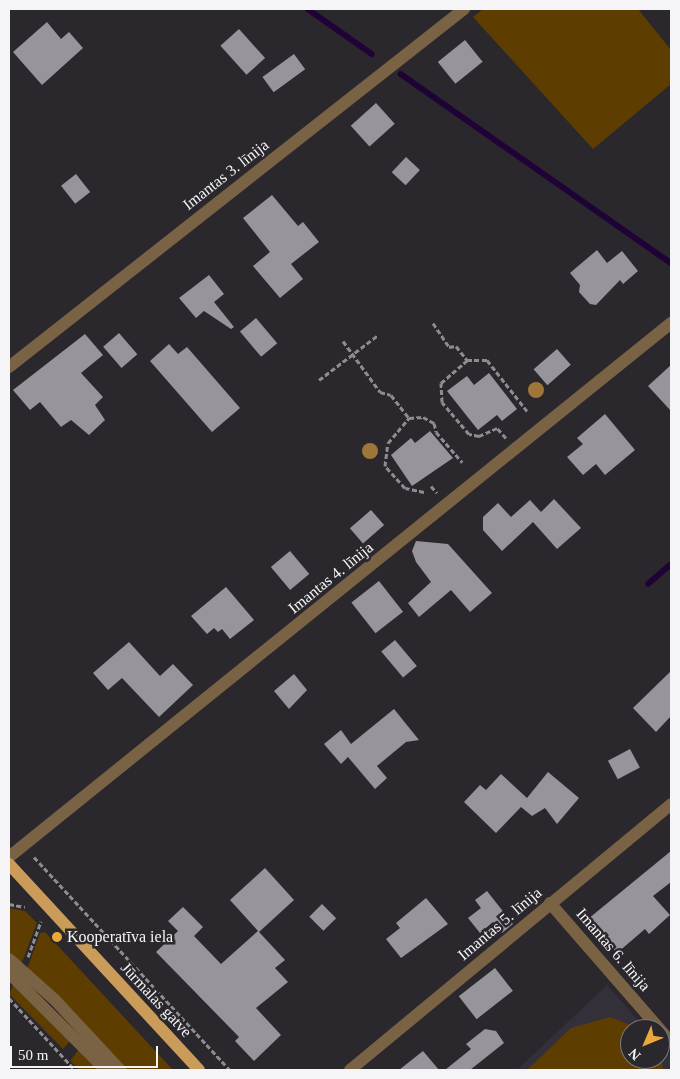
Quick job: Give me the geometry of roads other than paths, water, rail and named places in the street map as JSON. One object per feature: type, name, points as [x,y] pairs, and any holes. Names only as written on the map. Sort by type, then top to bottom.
[{"type":"main road","name":"Jūrmalas gatve","points":[[9,864],[199,1070]]},
{"type":"street","name":"Imantas 3. līnija","points":[[9,367],[464,9]]},
{"type":"street","name":"Imantas 4. līnija","points":[[9,857],[671,322]]},
{"type":"street","name":"Imantas 5. līnija","points":[[350,1070],[671,804]]},
{"type":"street","name":"Imantas 6. līnija","points":[[550,903],[671,1042]]},
{"type":"street","points":[[9,959],[55,1000],[120,1070]]},
{"type":"street","points":[[9,973],[106,1070]]},
{"type":"waterway","points":[[308,9],[372,54]]},
{"type":"waterway","points":[[401,74],[671,263]]},
{"type":"waterway","points":[[648,584],[671,564]]},
{"type":"place","name":"Kooperatīva iela","points":[[57,937]]}]
